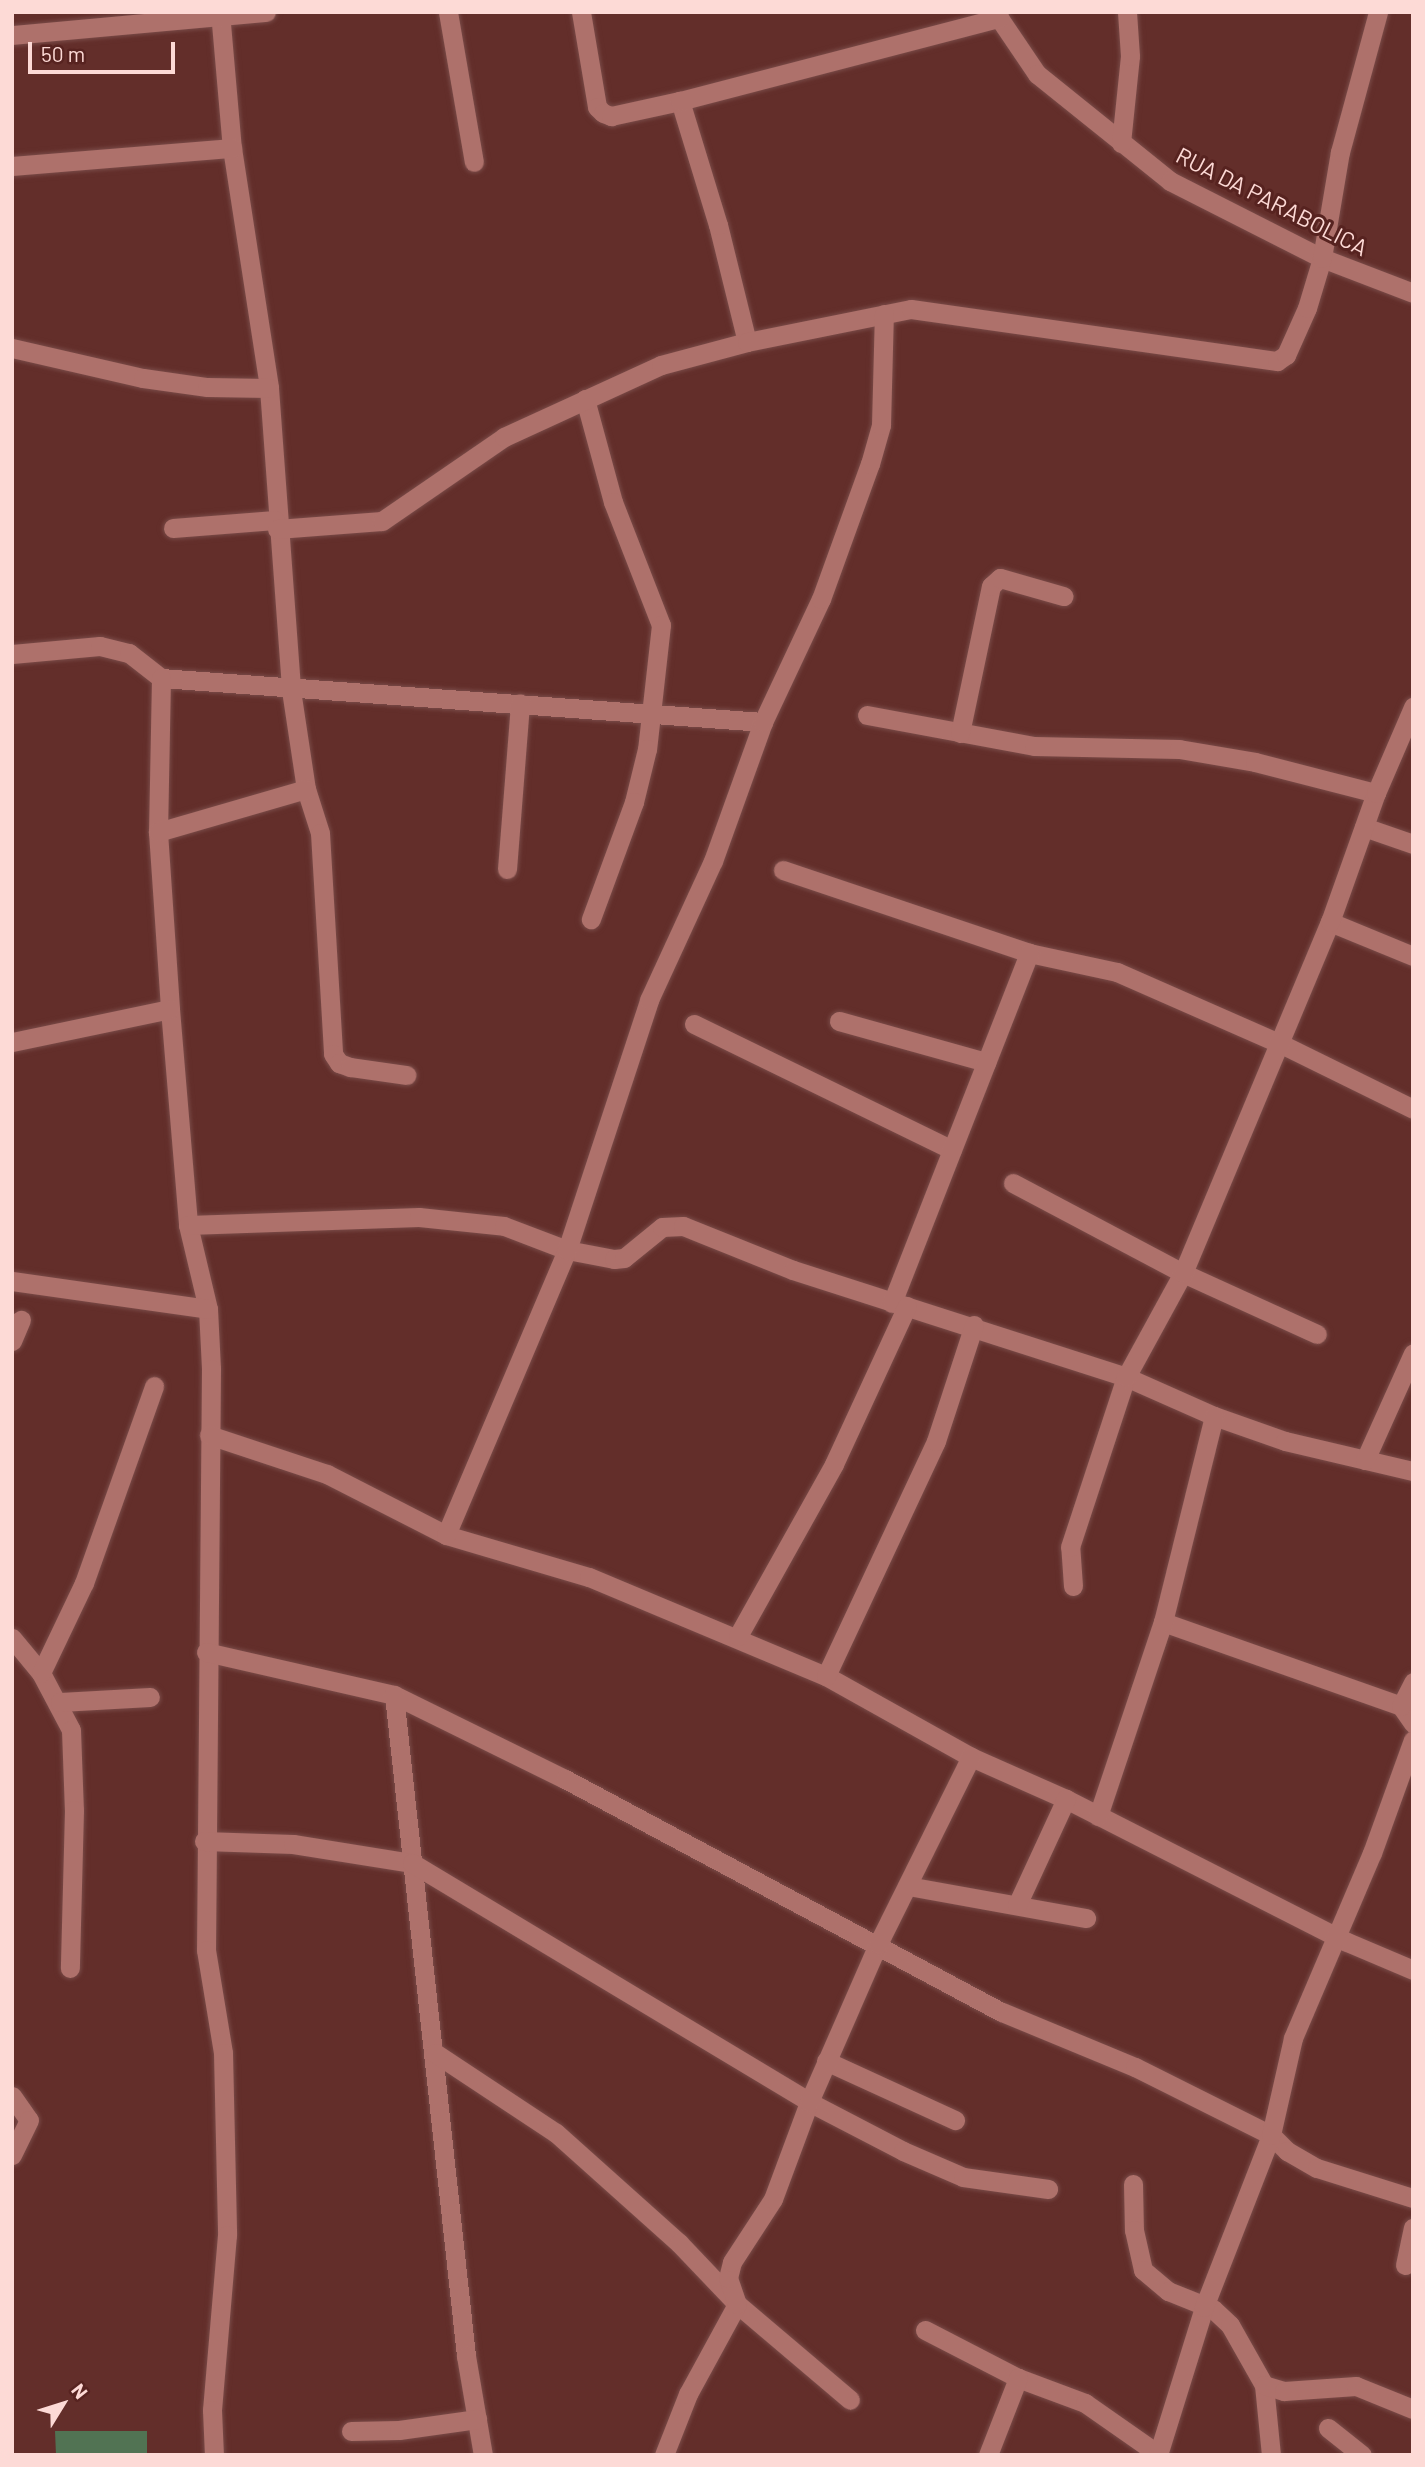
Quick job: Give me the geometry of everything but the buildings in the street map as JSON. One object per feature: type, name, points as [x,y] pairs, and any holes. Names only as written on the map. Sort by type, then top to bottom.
[{"type":"street","points":[[12,35],[266,12]]},
{"type":"street","points":[[448,12],[474,162]]},
{"type":"street","points":[[581,12],[597,107],[611,116],[680,101],[997,15]]},
{"type":"street","points":[[1121,143],[1130,56],[1127,12]]},
{"type":"street","points":[[173,528],[382,521],[504,437],[662,365],[747,342],[884,314],[940,310],[1135,344],[1277,360],[1286,355],[1307,308],[1322,258],[1340,152],[1378,12]]},
{"type":"street","points":[[220,15],[232,148],[269,388],[276,525],[291,690],[306,789],[320,833],[333,1054],[339,1063],[350,1067],[405,1075]]},
{"type":"street","name":"RUA DA PARABOLICA","points":[[997,15],[1037,74],[1170,180],[1322,258],[1413,293]]},
{"type":"street","points":[[680,101],[718,225],[747,342]]},
{"type":"street","points":[[12,166],[232,148]]},
{"type":"street","points":[[446,1535],[567,1250],[649,1000],[713,861],[763,722],[821,599],[870,464],[881,425],[884,314]]},
{"type":"street","points":[[12,348],[143,378],[207,387],[269,388]]},
{"type":"street","points":[[585,399],[613,502],[661,625],[654,711],[634,803],[591,919]]},
{"type":"street","points":[[960,733],[991,586],[1000,578],[1062,596]]},
{"type":"street","points":[[12,654],[100,646],[129,653],[161,678],[291,690],[654,711],[763,722]]},
{"type":"street","points":[[161,678],[158,832],[170,1009],[188,1225],[208,1309],[204,1841],[206,1950],[223,2053],[226,2222],[212,2410],[214,2455]]},
{"type":"street","points":[[507,869],[520,704]]},
{"type":"street","points":[[1073,1586],[1070,1547],[1126,1377],[1183,1272],[1330,922],[1376,793],[1405,745],[1413,707]]},
{"type":"street","points":[[867,715],[1034,746],[1178,749],[1255,762],[1376,793]]},
{"type":"street","points":[[158,832],[306,789]]},
{"type":"street","points":[[1364,827],[1413,844]]},
{"type":"street","points":[[783,870],[1030,953],[1117,972],[1280,1044],[1413,1108]]},
{"type":"street","points":[[1330,922],[1413,956]]},
{"type":"street","points":[[738,1636],[834,1464],[899,1304],[952,1150],[1030,953]]},
{"type":"street","points":[[12,1042],[170,1009]]},
{"type":"street","points":[[839,1021],[986,1062]]},
{"type":"street","points":[[694,1024],[952,1150]]},
{"type":"street","points":[[1013,1183],[1183,1272],[1317,1334]]},
{"type":"street","points":[[188,1225],[419,1217],[504,1226],[567,1250],[624,1258],[662,1227],[683,1226],[793,1270],[974,1325],[1126,1377],[1214,1416],[1284,1441],[1413,1471]]},
{"type":"street","points":[[12,1281],[208,1309]]},
{"type":"street","points":[[12,1341],[21,1320]]},
{"type":"street","points":[[826,1676],[936,1441],[974,1325]]},
{"type":"street","points":[[1365,1460],[1413,1353]]},
{"type":"street","points":[[41,1673],[84,1583],[153,1386]]},
{"type":"street","points":[[1098,1816],[1163,1622],[1214,1416]]},
{"type":"street","points":[[209,1435],[327,1474],[446,1535],[589,1577],[738,1636],[826,1676],[971,1757],[1066,1799],[1336,1937],[1413,1970]]},
{"type":"street","points":[[1163,1622],[1401,1706],[1413,1723]]},
{"type":"street","points":[[12,1638],[41,1673],[60,1702],[71,1730],[74,1763],[70,1968]]},
{"type":"street","points":[[206,1653],[394,1695],[878,1944],[1002,2012],[1135,2067],[1271,2135],[1287,2151],[1317,2168],[1413,2198]]},
{"type":"street","points":[[1401,1706],[1413,1682]]},
{"type":"street","points":[[394,1695],[483,2455]]},
{"type":"street","points":[[60,1702],[150,1697]]},
{"type":"street","points":[[925,2330],[1018,2378],[1085,2403],[1158,2454],[1204,2307],[1271,2135],[1293,2038],[1372,1853],[1413,1740]]},
{"type":"street","points":[[664,2455],[688,2394],[737,2304],[728,2278],[732,2262],[773,2199],[809,2102],[878,1944],[971,1757]]},
{"type":"street","points":[[1017,1905],[1066,1799]]},
{"type":"street","points":[[204,1841],[293,1844],[412,1863],[809,2102],[963,2177],[1048,2189]]},
{"type":"street","points":[[908,1886],[1086,1918]]},
{"type":"street","points":[[435,2053],[556,2133],[679,2243],[737,2304],[850,2400]]},
{"type":"street","points":[[826,2061],[955,2120]]},
{"type":"street","points":[[12,2096],[29,2120],[12,2154]]},
{"type":"street","points":[[1133,2184],[1134,2230],[1143,2270],[1168,2291],[1213,2309],[1230,2325],[1264,2385],[1271,2455]]},
{"type":"street","points":[[1405,2265],[1413,2228]]},
{"type":"street","points":[[988,2455],[1018,2378]]},
{"type":"street","points":[[1264,2385],[1284,2390],[1356,2386],[1413,2409]]},
{"type":"street","points":[[351,2431],[399,2430],[477,2419]]},
{"type":"street","points":[[1328,2427],[1362,2455]]},
{"type":"green space","points":[[55,2431],[147,2431],[147,2455],[56,2455]]}]
